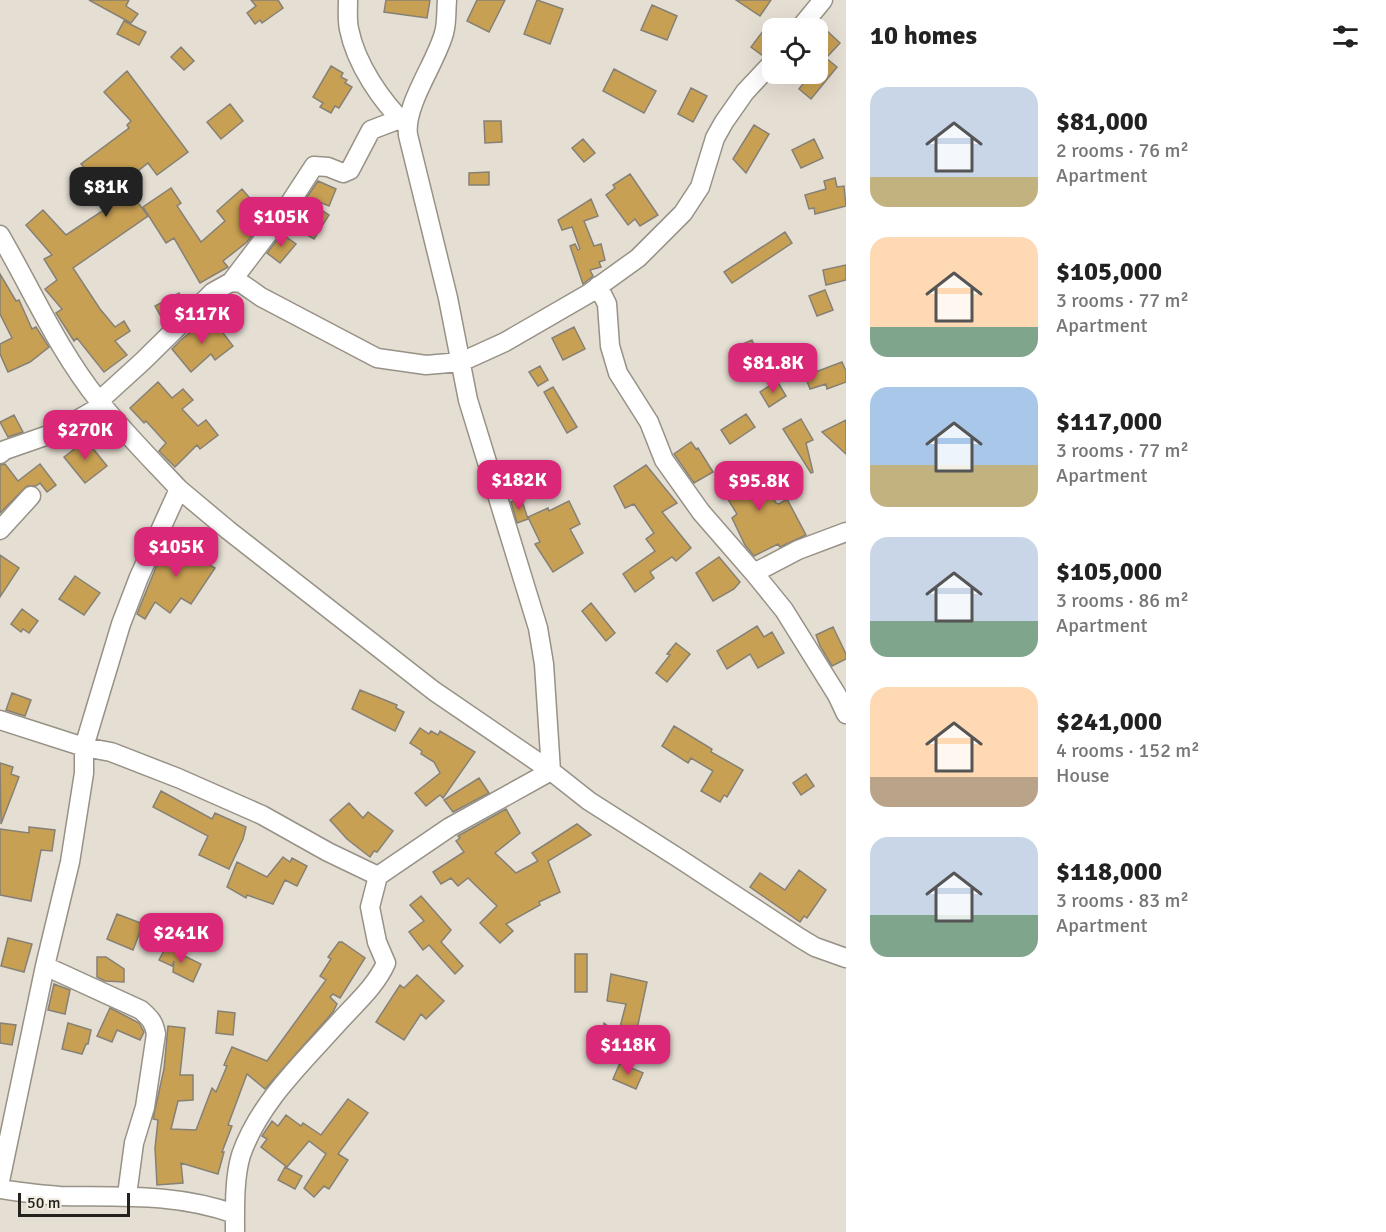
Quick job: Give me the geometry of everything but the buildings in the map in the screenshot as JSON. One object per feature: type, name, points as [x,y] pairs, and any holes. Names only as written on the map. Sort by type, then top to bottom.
[{"type":"street","points":[[348,0],[348,26],[359,59],[382,99],[403,123],[448,298],[468,400],[538,628],[544,664],[551,771]]},
{"type":"street","points":[[403,123],[445,32],[447,0]]},
{"type":"street","points":[[808,18],[823,0]]},
{"type":"street","points":[[231,282],[240,283],[261,297],[377,358],[426,365],[461,362],[505,342],[598,286],[638,258],[683,213],[700,187],[715,138],[724,122],[745,92],[762,74]]},
{"type":"street","points":[[0,454],[5,450],[54,433],[101,403],[213,292],[231,282],[282,215],[314,166],[328,166],[343,173],[350,170],[371,130],[403,123]]},
{"type":"street","points":[[0,235],[48,326],[101,403],[179,489],[434,691],[551,771],[588,801],[800,938],[815,947],[846,958]]},
{"type":"street","points":[[598,286],[607,304],[610,346],[618,373],[649,422],[664,460],[701,512],[784,609],[837,695],[846,714]]},
{"type":"street","points":[[0,1181],[45,966],[70,862],[84,773],[84,747],[121,624],[139,577],[179,489]]},
{"type":"street","points":[[0,530],[31,496]]},
{"type":"street","points":[[754,573],[798,550],[846,532]]},
{"type":"street","points":[[0,720],[84,747],[111,752],[178,778],[252,810],[378,876]]},
{"type":"street","points":[[0,1189],[58,1196],[127,1195],[197,1204],[235,1223],[240,1157],[252,1128],[265,1107],[375,981],[386,963],[377,942],[370,907],[378,876],[450,827],[551,771]]},
{"type":"street","points":[[45,966],[141,1010],[154,1025],[156,1034],[145,1107],[134,1143],[127,1195]]}]
